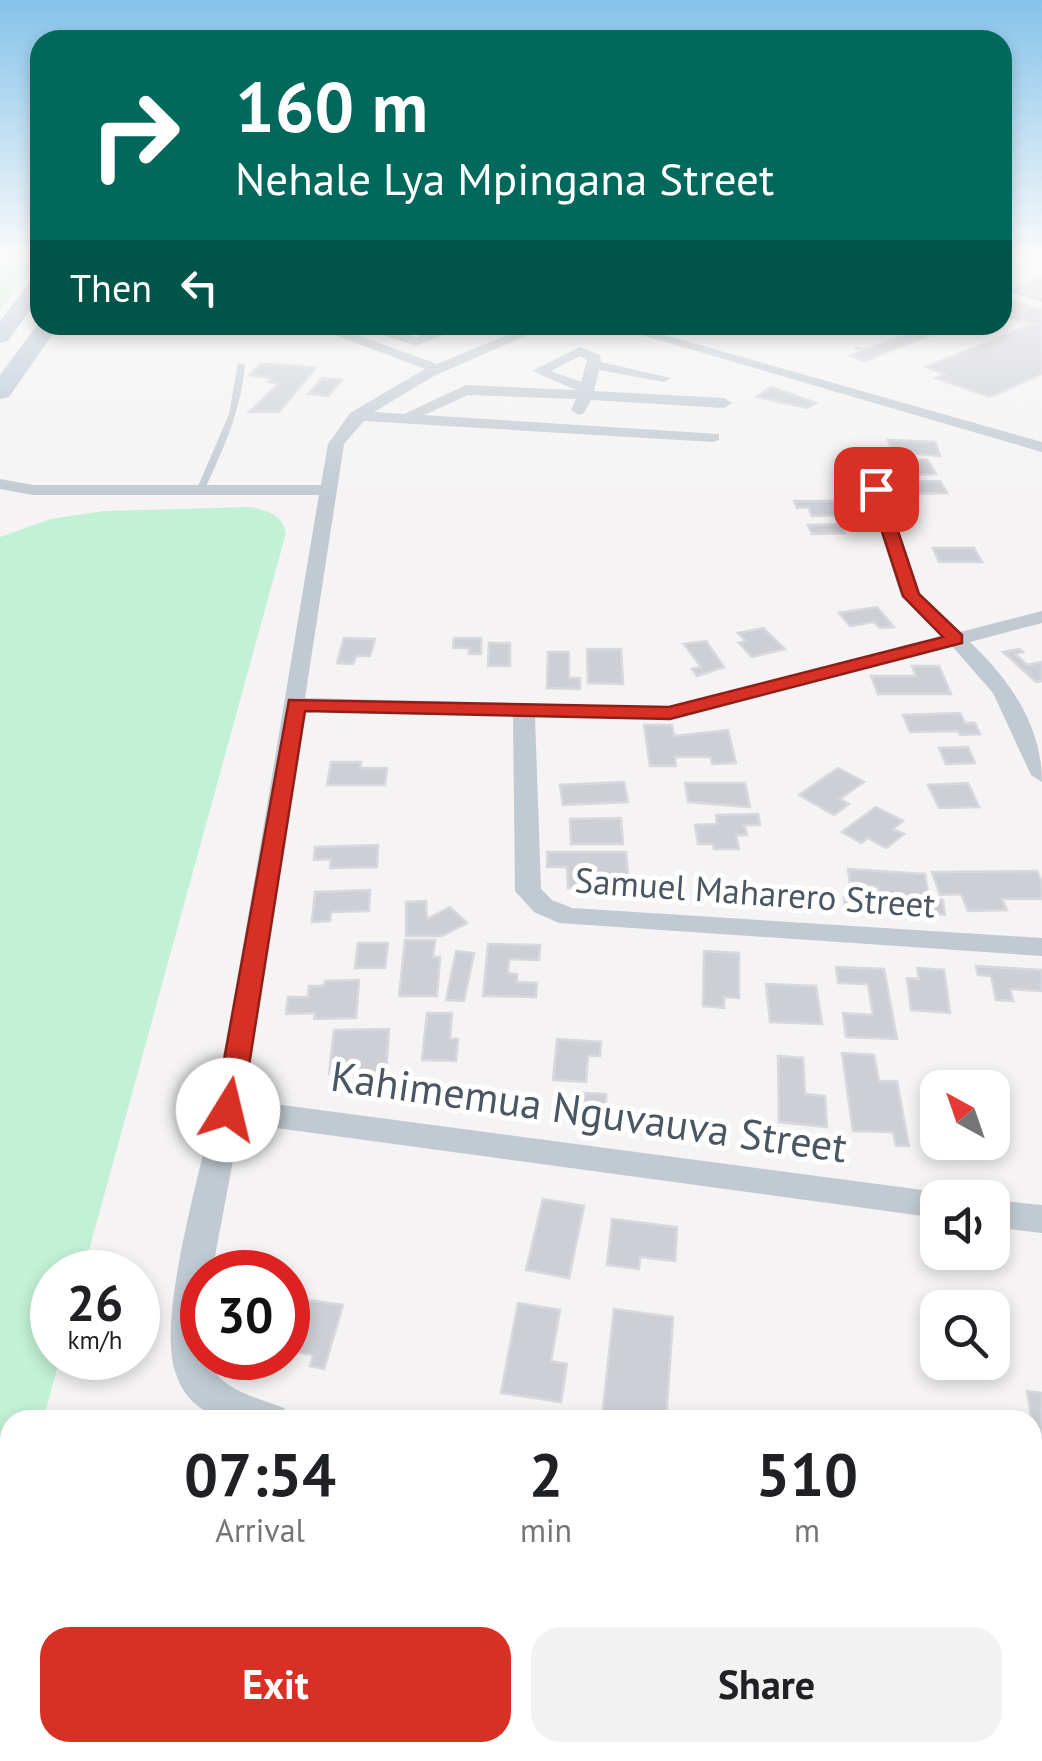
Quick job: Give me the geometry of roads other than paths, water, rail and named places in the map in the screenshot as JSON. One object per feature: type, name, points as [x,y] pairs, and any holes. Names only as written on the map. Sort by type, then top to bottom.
[{"type":"main road","points":[[0,392],[41,335]]},
{"type":"street","points":[[397,335],[416,342],[435,335]]},
{"type":"street","points":[[237,1410],[210,1394],[192,1370],[186,1337],[228,1110],[336,444],[356,416],[384,396],[520,335]]},
{"type":"street","points":[[649,335],[1042,446]]},
{"type":"street","points":[[344,336],[441,370]]},
{"type":"street","points":[[572,428],[586,392],[595,365],[592,355],[580,351],[540,371],[586,392]]},
{"type":"street","points":[[595,365],[664,378]]},
{"type":"street","points":[[405,419],[466,390],[586,392],[724,402]]},
{"type":"street","points":[[356,416],[713,437]]},
{"type":"street","points":[[864,453],[911,596],[1004,693],[1042,775]]},
{"type":"street","points":[[0,484],[34,490],[330,490]]},
{"type":"street","points":[[0,496],[34,490]]},
{"type":"street","points":[[296,704],[647,714],[692,710],[1042,617]]},
{"type":"street","name":"Samuel Maharero Street","points":[[524,712],[528,890],[543,906],[568,918],[1042,947]]},
{"type":"street","name":"Kahimemua Nguvauva Street","points":[[228,1110],[920,1203]]},
{"type":"street","points":[[1010,1215],[1042,1219]]},
{"type":"lane","points":[[200,491],[234,418],[241,390],[241,365]]}]
